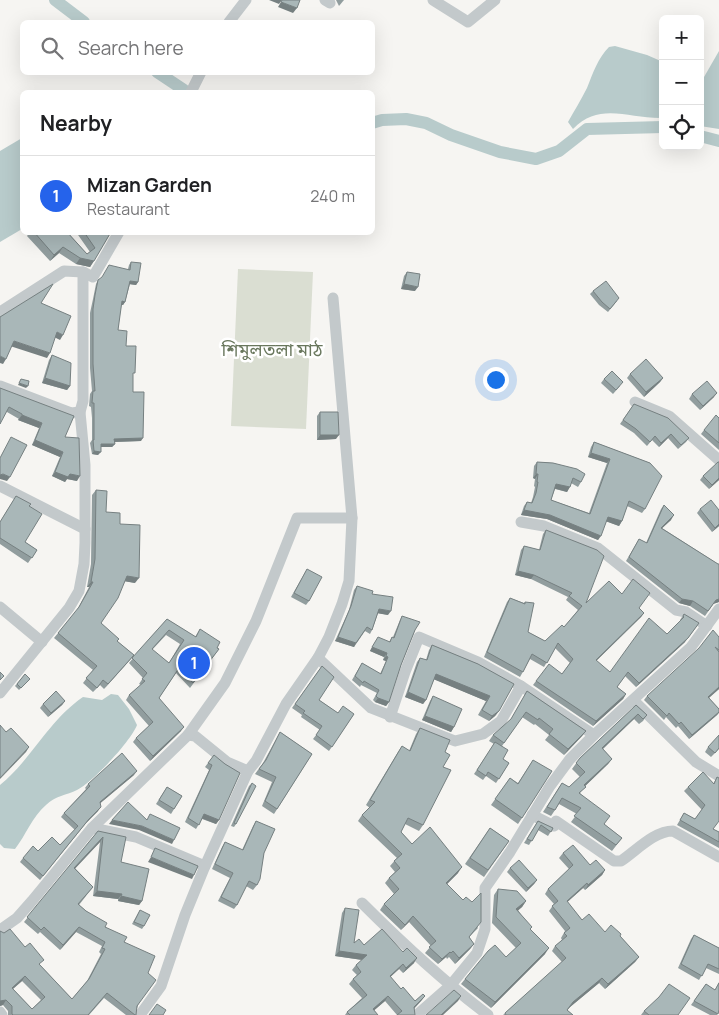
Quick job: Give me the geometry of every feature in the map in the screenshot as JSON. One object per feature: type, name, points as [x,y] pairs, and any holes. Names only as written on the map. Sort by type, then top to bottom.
[{"type":"street","points":[[231,20],[246,0]]},
{"type":"street","points":[[433,0],[468,22],[495,0]]},
{"type":"street","points":[[192,90],[200,75]]},
{"type":"street","points":[[0,312],[64,271],[83,272],[93,277],[117,235]]},
{"type":"street","points":[[0,693],[69,608],[79,591],[84,564],[85,529],[85,465],[80,412],[83,401],[83,272]]},
{"type":"street","points":[[140,1015],[161,986],[185,914],[248,771],[256,761],[286,704],[318,658],[329,637],[349,581],[352,518],[333,298]]},
{"type":"street","points":[[0,386],[71,413],[80,412]]},
{"type":"street","points":[[635,402],[669,416],[719,460]]},
{"type":"street","points":[[0,486],[85,529]]},
{"type":"street","points":[[0,930],[17,918],[92,828],[188,735],[229,674],[256,621],[297,518],[352,518]]},
{"type":"street","points":[[521,522],[544,526],[598,548],[676,610],[686,612],[707,626]]},
{"type":"street","points":[[0,607],[42,642]]},
{"type":"street","points":[[417,1015],[450,986],[477,954],[485,929],[485,888],[550,786],[570,759],[691,647],[719,609]]},
{"type":"street","points":[[390,716],[419,637],[478,662],[521,686],[594,735]]},
{"type":"street","points":[[318,658],[371,708],[455,741],[483,734],[501,721],[521,686]]},
{"type":"street","points":[[633,700],[696,762],[719,776]]},
{"type":"street","points":[[188,735],[195,736],[227,762],[248,771]]},
{"type":"street","points":[[532,815],[554,826],[556,822],[614,861],[621,861],[656,834],[665,831],[673,831],[719,857]]},
{"type":"street","points":[[92,828],[136,837],[205,866]]},
{"type":"street","points":[[362,903],[450,986],[488,1015]]},
{"type":"green space","name":"শিমুলতলা মাঠ","points":[[238,269],[313,272],[306,429],[231,426]]},
{"type":"shaded area","points":[[615,46],[659,60],[659,118],[604,113],[583,121],[573,129],[568,122],[587,88],[596,66],[609,47]]},
{"type":"shaded area","points":[[719,51],[719,129],[704,127],[704,77]]},
{"type":"shaded area","points":[[20,139],[20,230],[0,242],[0,151]]},
{"type":"shaded area","points":[[111,694],[118,695],[129,709],[137,725],[127,741],[101,771],[84,786],[46,805],[37,815],[15,849],[4,848],[0,844],[0,785],[21,764],[50,728],[71,706],[83,697],[102,700]]},
{"type":"building","points":[[282,0],[300,0],[297,8],[281,2]]},
{"type":"building","points":[[37,235],[70,235],[87,254],[95,248],[86,235],[109,235],[94,261],[80,258],[63,247],[54,255]]},
{"type":"building","points":[[131,262],[141,263],[138,282],[130,281],[125,302],[122,301],[118,330],[127,331],[126,346],[136,346],[133,392],[144,392],[143,438],[114,439],[115,444],[101,444],[101,452],[94,451],[94,403],[92,403],[93,391],[95,391],[93,309],[95,295],[98,280],[109,265],[130,270]]},
{"type":"building","points":[[407,272],[420,274],[418,287],[404,284]]},
{"type":"building","points":[[606,281],[619,298],[610,309],[593,291]]},
{"type":"building","points":[[53,284],[41,303],[71,316],[63,335],[57,332],[50,353],[14,341],[6,359],[0,356],[0,317]]},
{"type":"building","points":[[52,355],[71,363],[70,386],[45,378]]},
{"type":"building","points":[[646,359],[663,378],[646,392],[630,374]]},
{"type":"building","points":[[612,371],[623,382],[616,390],[604,379]]},
{"type":"building","points":[[21,379],[29,381],[28,386],[19,383]]},
{"type":"building","points":[[707,381],[717,393],[703,406],[692,394]]},
{"type":"building","points":[[0,388],[74,416],[65,437],[79,438],[80,476],[70,474],[68,477],[55,472],[63,452],[35,440],[42,423],[22,415],[9,407],[0,424]]},
{"type":"building","points":[[634,404],[668,418],[689,438],[681,445],[671,434],[661,443],[655,436],[650,442],[623,420]]},
{"type":"building","points":[[320,412],[338,412],[339,435],[320,435]]},
{"type":"building","points":[[716,415],[719,418],[719,443],[704,430]]},
{"type":"building","points":[[11,437],[27,445],[10,477],[3,474],[0,475],[0,458]]},
{"type":"building","points":[[594,442],[650,463],[662,476],[645,509],[629,501],[622,521],[608,517],[601,536],[550,515],[524,510],[527,502],[532,503],[536,493],[538,482],[538,474],[536,474],[537,462],[553,463],[577,469],[585,474],[581,482],[573,478],[570,487],[556,484],[551,500],[590,514],[610,459],[591,453]]},
{"type":"building","points":[[718,462],[719,478],[712,485],[703,476]]},
{"type":"building","points":[[96,490],[107,491],[106,512],[120,513],[120,524],[140,525],[139,578],[127,576],[118,598],[101,623],[119,639],[117,641],[134,655],[108,684],[103,680],[97,688],[86,678],[97,666],[58,633],[79,607],[93,582],[91,582],[95,559]]},
{"type":"building","points":[[16,496],[31,504],[29,506],[42,514],[25,542],[37,550],[32,558],[0,538],[0,522]]},
{"type":"building","points":[[711,500],[719,510],[719,524],[715,528],[700,509]]},
{"type":"building","points":[[664,505],[674,515],[661,528],[719,564],[719,599],[716,600],[708,611],[693,601],[682,599],[629,557],[639,539],[647,543]]},
{"type":"building","points":[[546,530],[597,550],[604,556],[586,603],[609,581],[622,594],[633,579],[650,593],[639,608],[644,613],[596,660],[610,672],[649,618],[667,634],[684,617],[684,614],[699,623],[688,638],[639,683],[628,672],[617,687],[626,694],[596,721],[536,681],[549,664],[562,674],[573,659],[558,643],[547,663],[532,654],[523,672],[487,652],[510,598],[525,604],[525,602],[534,603],[528,632],[545,641],[562,625],[564,627],[582,606],[569,596],[572,593],[534,575],[518,571],[524,546],[540,550]]},
{"type":"building","points":[[307,569],[322,577],[309,601],[294,593]]},
{"type":"building","points":[[357,586],[373,591],[372,594],[393,597],[391,611],[379,609],[372,630],[367,627],[356,643],[338,637]]},
{"type":"building","points":[[402,616],[420,622],[401,665],[389,702],[378,698],[376,696],[379,690],[364,681],[363,683],[355,676],[362,663],[381,674],[388,657],[386,656],[387,653],[372,647],[378,637],[390,642],[392,637],[394,638]]},
{"type":"building","points":[[167,619],[196,637],[200,629],[220,642],[217,648],[219,649],[193,683],[179,668],[159,698],[184,727],[153,756],[136,738],[153,722],[129,695],[145,681],[142,679],[147,673],[132,658]],"holes":[[[169,630],[184,640],[169,663],[152,649]]]},
{"type":"building","points":[[713,630],[719,637],[719,650],[715,647],[719,652],[719,687],[708,697],[719,709],[719,712],[692,735],[681,722],[679,724],[669,713],[667,716],[647,696],[699,648]]},
{"type":"building","points":[[432,645],[478,664],[514,684],[499,711],[492,716],[482,710],[490,696],[436,674],[426,700],[408,692],[420,658],[427,660]]},
{"type":"building","points":[[322,666],[334,677],[319,700],[338,713],[343,706],[354,714],[332,747],[316,735],[322,726],[303,713],[305,711],[295,704]]},
{"type":"building","points":[[0,672],[4,676],[0,680]]},
{"type":"building","points":[[25,674],[30,679],[21,688],[17,684]]},
{"type":"building","points":[[56,691],[65,701],[51,713],[43,704]]},
{"type":"building","points":[[527,691],[586,731],[568,749],[549,734],[553,729],[539,718],[538,720],[526,712],[504,743],[493,735],[511,719]]},
{"type":"building","points":[[433,696],[462,709],[454,727],[425,716]]},
{"type":"building","points":[[636,705],[647,715],[643,719],[638,714],[602,748],[612,759],[584,785],[586,787],[579,793],[610,816],[604,824],[622,838],[616,845],[574,816],[581,808],[562,798],[555,810],[547,807],[562,783],[569,787],[585,772],[576,763],[580,758]]},
{"type":"building","points":[[0,725],[6,732],[11,728],[29,747],[0,778]]},
{"type":"building","points":[[420,728],[450,740],[445,752],[450,755],[443,767],[451,770],[423,825],[408,818],[401,832],[412,844],[430,827],[462,867],[446,883],[463,900],[466,897],[472,902],[481,893],[481,922],[469,937],[474,944],[459,958],[453,951],[442,959],[429,947],[436,941],[413,916],[405,925],[384,904],[399,889],[389,878],[400,868],[394,861],[402,854],[362,815],[375,802],[370,800],[402,746],[410,751]]},
{"type":"building","points":[[280,732],[312,754],[277,809],[265,801],[276,777],[259,769],[266,760]]},
{"type":"building","points":[[719,735],[719,748],[715,753],[708,747]]},
{"type":"building","points":[[495,742],[508,750],[503,759],[509,763],[499,779],[488,772],[486,776],[477,770]]},
{"type":"building","points":[[122,753],[137,771],[100,802],[101,807],[43,876],[23,858],[33,846],[38,851],[52,837],[60,845],[78,826],[64,813],[90,786],[88,784]]},
{"type":"building","points":[[214,755],[240,773],[219,820],[204,814],[199,825],[188,818],[212,765],[208,763]]},
{"type":"building","points":[[533,760],[552,771],[522,818],[495,799],[510,778],[518,784]]},
{"type":"building","points":[[703,772],[714,784],[717,777],[719,778],[719,821],[713,829],[719,832],[719,842],[680,820],[684,813],[695,819],[705,805],[688,787]]},
{"type":"building","points":[[252,783],[256,786],[236,824],[234,823]]},
{"type":"building","points":[[167,787],[182,796],[174,809],[159,800]]},
{"type":"building","points":[[128,802],[147,820],[150,814],[180,828],[174,840],[142,826],[112,820]]},
{"type":"building","points":[[256,821],[275,829],[264,853],[260,879],[257,885],[249,881],[237,905],[221,897],[233,873],[215,864],[225,842],[243,850]]},
{"type":"building","points":[[538,821],[553,828],[551,832],[541,825],[532,841],[527,839]]},
{"type":"building","points":[[490,828],[509,841],[488,870],[470,858]]},
{"type":"building","points":[[98,831],[126,837],[121,862],[149,869],[142,901],[121,896],[122,894],[97,891],[103,837],[74,868],[93,887],[78,904],[107,923],[105,927],[127,937],[124,942],[155,956],[148,973],[156,980],[137,1006],[136,1015],[107,993],[88,1015],[13,1015],[12,1006],[6,1000],[0,1001],[0,931],[4,933],[10,929],[25,947],[30,943],[44,960],[39,964],[72,999],[89,979],[105,949],[102,948],[105,942],[79,927],[63,945],[44,927],[41,930],[27,917]],"holes":[[[25,976],[45,997],[32,1009],[12,988]]]},
{"type":"building","points":[[573,845],[590,865],[596,860],[605,870],[567,901],[582,920],[589,914],[605,932],[611,925],[621,934],[620,936],[639,957],[608,984],[602,978],[573,1002],[567,1010],[573,1015],[506,1015],[505,1013],[566,958],[555,946],[567,936],[564,933],[570,928],[552,906],[558,901],[548,889],[573,865],[563,853]]},
{"type":"building","points":[[155,848],[198,866],[194,875],[151,857]]},
{"type":"building","points":[[519,860],[537,880],[528,888],[510,868]]},
{"type":"building","points":[[498,889],[517,891],[526,901],[516,909],[532,927],[530,929],[549,948],[495,1002],[465,979],[495,945],[506,957],[521,943],[496,917]]},
{"type":"building","points":[[345,908],[359,910],[354,943],[359,939],[364,945],[382,929],[403,952],[407,948],[417,958],[406,968],[403,964],[390,976],[415,1001],[423,994],[425,996],[414,1007],[415,1015],[397,1015],[402,1011],[388,996],[373,1009],[378,1015],[350,1015],[347,1012],[367,995],[353,979],[361,972],[356,965],[367,955],[339,951]]},
{"type":"building","points":[[140,910],[150,915],[144,926],[134,922]]},
{"type":"building","points":[[694,935],[719,948],[719,969],[708,964],[702,976],[681,964]]},
{"type":"building","points":[[719,983],[718,1014],[694,1001],[706,984],[715,990]]},
{"type":"building","points":[[669,984],[690,998],[678,1015],[649,1015],[644,1011]]},
{"type":"building","points":[[454,990],[461,996],[441,1015],[426,1015]]},
{"type":"building","points":[[157,1004],[166,1010],[163,1015],[149,1015]]},
{"type":"waterway","points":[[55,0],[81,20]]},
{"type":"waterway","points":[[162,75],[184,90]]},
{"type":"waterway","points":[[375,122],[406,119],[426,123],[451,135],[500,152],[536,159],[559,151],[587,129],[659,127]]},
{"type":"waterway","points":[[704,137],[719,141]]},
{"type":"place","name":"Mizan Garden","points":[[194,663]]}]
